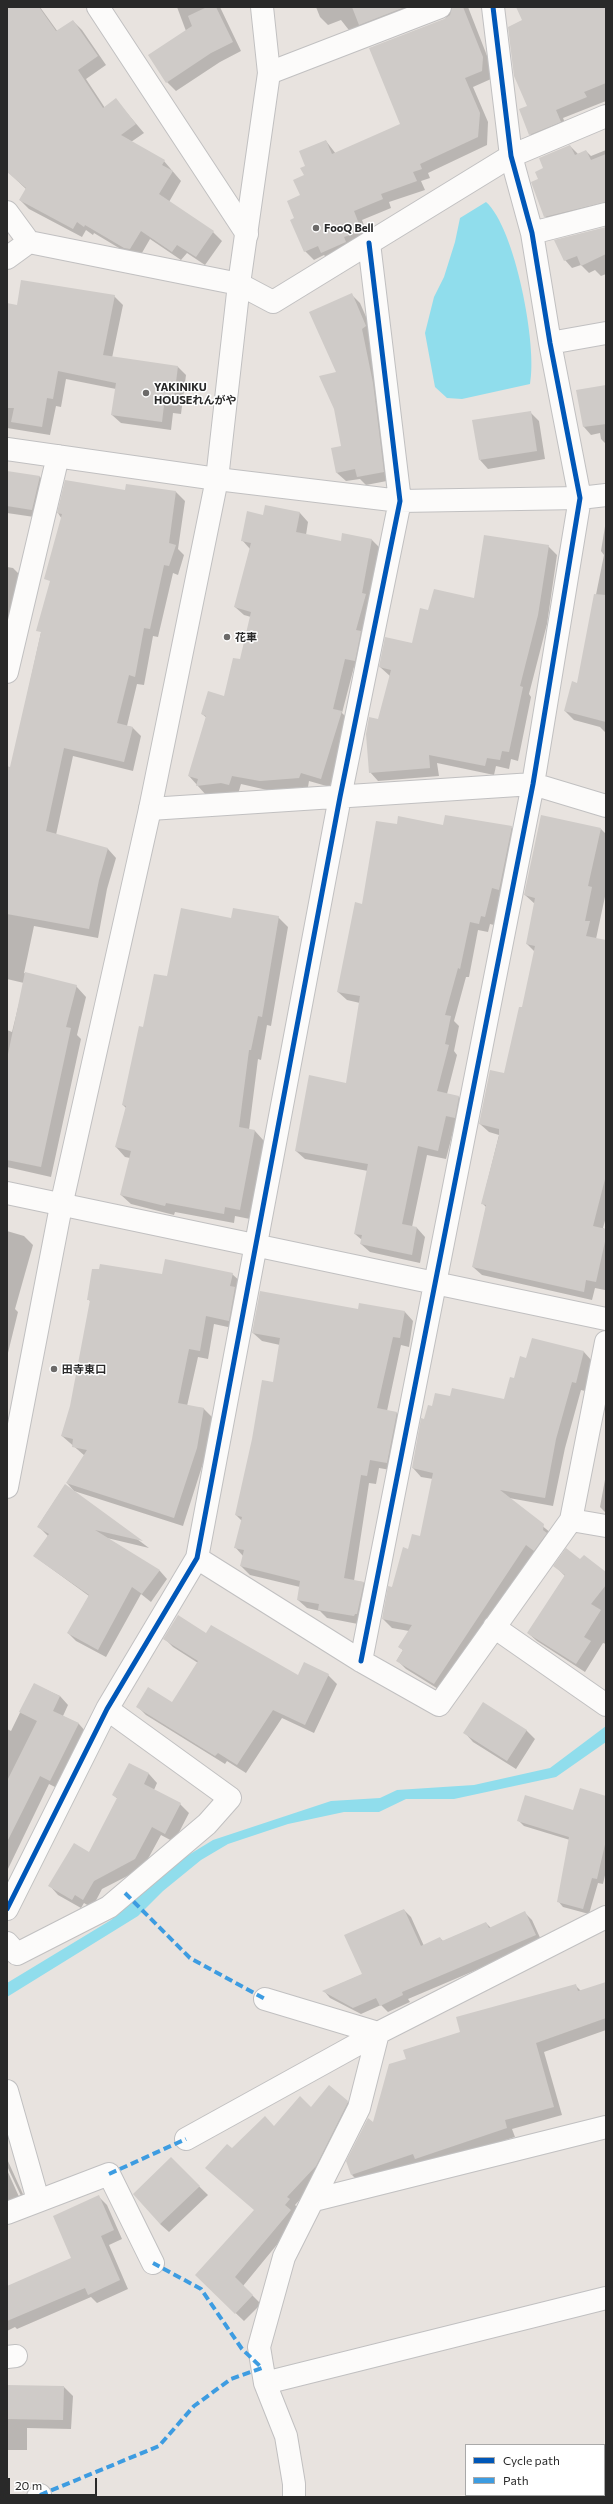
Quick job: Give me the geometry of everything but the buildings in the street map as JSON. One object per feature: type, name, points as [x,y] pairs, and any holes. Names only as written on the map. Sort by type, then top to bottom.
[{"type":"street","points":[[98,7],[247,234]]},
{"type":"street","points":[[7,1486],[62,1206],[150,809],[216,479],[240,284],[269,73],[262,7]]},
{"type":"street","points":[[269,73],[440,7]]},
{"type":"street","points":[[361,1661],[533,784],[580,498],[550,343],[532,233],[511,156],[493,7]]},
{"type":"street","points":[[7,212],[29,242],[240,284],[273,302],[511,156],[606,116]]},
{"type":"street","points":[[532,233],[606,214]]},
{"type":"street","points":[[7,258],[29,242]]},
{"type":"street","points":[[7,1909],[107,1709],[197,1558],[254,1246],[340,797],[400,501],[369,243]]},
{"type":"street","points":[[550,343],[606,333]]},
{"type":"street","points":[[7,449],[216,479],[400,501],[580,498],[606,495]]},
{"type":"street","points":[[7,672],[58,456]]},
{"type":"street","points":[[150,809],[533,784],[606,806]]},
{"type":"street","points":[[7,1193],[62,1206],[435,1282],[606,1319]]},
{"type":"street","points":[[197,1558],[361,1661],[439,1705],[571,1520],[606,1342]]},
{"type":"street","points":[[571,1520],[606,1526]]},
{"type":"street","points":[[494,1627],[606,1705]]},
{"type":"street","points":[[7,1943],[17,1954],[109,1907],[207,1824],[230,1798],[107,1709]]},
{"type":"street","points":[[186,2139],[378,2033],[606,1918]]},
{"type":"street","points":[[265,1999],[378,2033]]},
{"type":"street","points":[[294,2497],[294,2484],[286,2436],[265,2382],[259,2347],[284,2257],[359,2108],[378,2033]]},
{"type":"street","points":[[7,2090],[38,2200]]},
{"type":"street","points":[[314,2200],[606,2127]]},
{"type":"street","points":[[7,2213],[109,2174],[153,2263]]},
{"type":"street","points":[[265,2382],[606,2298]]},
{"type":"water","points":[[486,202],[497,215],[506,236],[515,261],[522,288],[531,343],[532,367],[530,384],[462,399],[447,398],[435,387],[425,333],[434,297],[444,277],[455,242],[460,218]]},
{"type":"water","points":[[606,1726],[606,1742],[556,1777],[454,1799],[406,1799],[379,1812],[344,1812],[288,1824],[228,1844],[201,1860],[163,1891],[138,1916],[7,1997],[7,1983],[111,1920],[177,1862],[213,1840],[331,1801],[380,1798],[397,1790],[474,1785],[550,1768]]},
{"type":"marked path","points":[[125,1893],[190,1958],[265,1999]]},
{"type":"marked path","points":[[109,2174],[186,2139]]},
{"type":"marked path","points":[[40,2495],[159,2446],[194,2406],[231,2379],[262,2368],[242,2349],[201,2289],[153,2263]]},
{"type":"cycle path","points":[[361,1661],[533,784],[580,498],[550,343],[532,233],[511,156],[493,7]]},
{"type":"cycle path","points":[[7,1909],[107,1709],[197,1558],[340,797],[400,501],[369,243]]},
{"type":"place","name":"FooQ Bell","points":[[316,228]]},
{"type":"place","name":"YAKINIKU HOUSEれんがや","points":[[146,393]]},
{"type":"place","name":"花車","points":[[227,637]]},
{"type":"place","name":"田寺東口","points":[[54,1369]]}]
